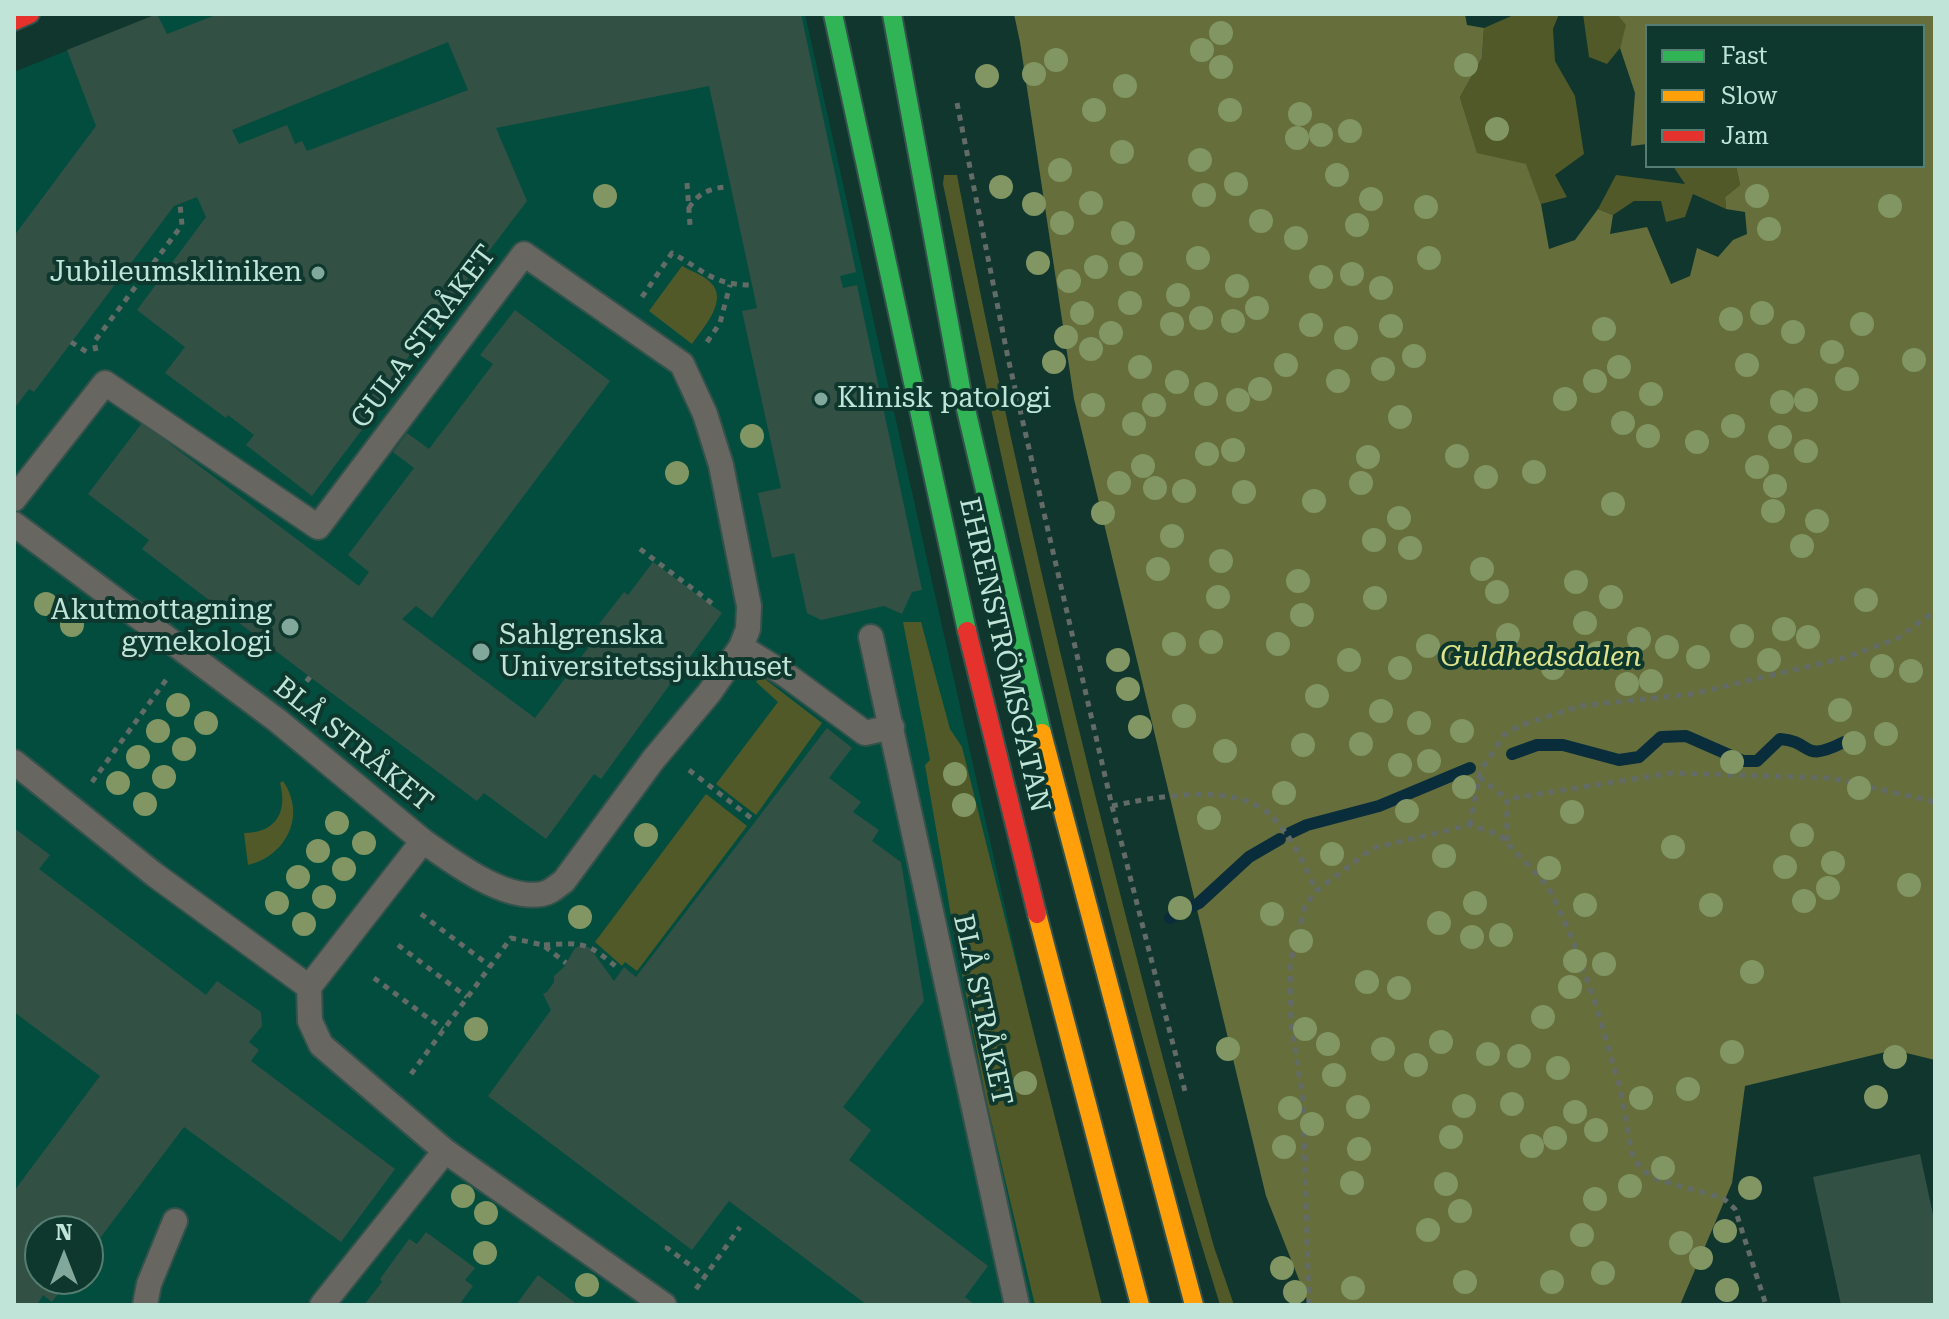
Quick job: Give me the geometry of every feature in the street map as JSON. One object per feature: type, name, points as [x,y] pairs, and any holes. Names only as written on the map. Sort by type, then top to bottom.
[{"type":"street","points":[[14,21],[30,14]]},
{"type":"street","name":"EHRENSTRÖMSGATAN","points":[[833,14],[965,623],[1046,950],[1140,1305]]},
{"type":"street","name":"EHRENSTRÖMSGATAN","points":[[892,14],[956,360],[988,512],[1103,972],[1194,1305]]},
{"type":"lane","name":"GULA STRÅKET","points":[[105,383],[318,527],[524,254],[682,364],[694,386],[721,465],[749,606],[744,638]]},
{"type":"lane","points":[[14,499],[105,383]]},
{"type":"lane","name":"BLÅ STRÅKET","points":[[14,524],[278,721],[423,841],[448,859],[506,891],[525,895],[546,894],[564,881],[662,749]]},
{"type":"lane","points":[[662,749],[710,692],[744,638],[782,672],[865,733],[892,727],[871,637]]},
{"type":"lane","name":"BLÅ STRÅKET","points":[[892,727],[956,1036],[1017,1305]]},
{"type":"lane","points":[[14,762],[155,875],[309,987],[310,1021],[321,1045],[445,1151],[663,1305]]},
{"type":"lane","name":"BLÅ STRÅKET","points":[[309,987],[423,841]]},
{"type":"lane","points":[[322,1305],[445,1151]]},
{"type":"lane","points":[[145,1305],[149,1284],[175,1221]]},
{"type":"path","points":[[957,101],[1008,358],[1112,806],[1189,1106]]},
{"type":"path","points":[[687,183],[690,225]]},
{"type":"path","points":[[689,208],[703,192],[727,187]]},
{"type":"path","points":[[105,383],[94,342],[182,225],[180,204]]},
{"type":"path","points":[[624,324],[672,253],[714,279],[730,285],[751,285]]},
{"type":"path","points":[[704,345],[720,323],[730,285]]},
{"type":"path","points":[[71,342],[87,352]]},
{"type":"path","points":[[640,549],[744,638]]},
{"type":"path","points":[[1470,825],[1479,777],[1504,735],[1521,725],[1580,706],[1692,694],[1844,658],[1898,638],[1935,611]]},
{"type":"path","points":[[91,783],[164,686],[170,670]]},
{"type":"path","points":[[299,691],[310,677]]},
{"type":"path","points":[[662,749],[755,821]]},
{"type":"path","points":[[1479,777],[1507,799],[1671,773],[1831,778],[1935,802]]},
{"type":"path","points":[[1112,806],[1183,794],[1245,801],[1267,812],[1288,837],[1316,891]]},
{"type":"path","points":[[1507,799],[1507,843]]},
{"type":"path","points":[[1309,1305],[1303,1099],[1291,1022],[1290,965],[1305,906],[1316,891],[1373,848],[1470,825],[1487,828],[1500,835],[1548,886],[1573,940],[1597,1008],[1632,1154],[1642,1170],[1659,1180],[1723,1198],[1735,1209],[1766,1305]]},
{"type":"path","points":[[421,914],[490,966]]},
{"type":"path","points":[[411,1074],[511,938],[543,945],[584,944],[620,970]]},
{"type":"path","points":[[398,945],[467,997]]},
{"type":"path","points":[[543,945],[566,963]]},
{"type":"path","points":[[374,978],[443,1029]]},
{"type":"path","points":[[696,1289],[740,1227]]},
{"type":"path","points":[[668,1246],[705,1276]]},
{"type":"shaded area","name":"Sahlgrenska Universitetssjukhuset","points":[[157,14],[805,14],[1094,1305],[14,1305],[14,72]]},
{"type":"shaded area","points":[[1516,14],[1559,14],[1553,29],[1555,61],[1575,96],[1584,154],[1555,175],[1567,197],[1541,204],[1526,165],[1477,154],[1460,97],[1482,58],[1484,28]]},
{"type":"shaded area","points":[[1583,14],[1617,14],[1627,25],[1620,48],[1607,64],[1589,57]]},
{"type":"shaded area","points":[[1674,168],[1736,168],[1740,185],[1725,197],[1726,209],[1693,194],[1685,217],[1666,222],[1661,201],[1634,201],[1613,215],[1598,209],[1616,175],[1685,184]]},
{"type":"shaded area","points":[[944,175],[957,175],[1013,445],[1075,713],[1178,1114],[1214,1247],[1234,1305],[1220,1305],[1103,888],[1035,607],[943,184]]},
{"type":"shaded area","points":[[682,266],[710,282],[717,297],[712,314],[692,344],[649,311]]},
{"type":"shaded area","points":[[903,622],[921,622],[950,729],[962,747],[1102,1305],[1035,1305],[986,1099],[953,927],[925,765],[930,760]]},
{"type":"shaded area","points":[[761,676],[822,723],[756,815],[716,784],[778,702],[756,682]]},
{"type":"shaded area","points":[[283,781],[293,808],[289,833],[273,853],[248,865],[244,833],[264,829],[277,819],[282,803],[280,783]]},
{"type":"shaded area","points":[[706,794],[747,826],[637,971],[625,962],[622,966],[595,942]]},
{"type":"green space","name":"Guldhedsdalen","points":[[1014,14],[1465,14],[1467,25],[1484,28],[1482,58],[1460,97],[1477,153],[1526,164],[1541,204],[1549,249],[1575,240],[1598,209],[1613,215],[1610,234],[1647,227],[1671,284],[1690,276],[1697,248],[1718,257],[1733,240],[1747,234],[1745,212],[1726,209],[1725,197],[1740,185],[1736,168],[1925,168],[1925,24],[1645,24],[1645,144],[1631,146],[1635,93],[1620,48],[1626,25],[1617,14],[1935,14],[1935,1060],[1894,1050],[1745,1086],[1732,1183],[1680,1305],[1309,1305],[1266,1196],[1074,399]]},
{"type":"building","name":"Jubileumskliniken","points":[[157,14],[167,34],[218,14],[801,14],[856,272],[840,276],[843,288],[857,285],[922,590],[912,592],[902,614],[884,606],[821,620],[807,613],[794,553],[772,558],[758,493],[781,488],[742,311],[757,308],[709,86],[496,128],[527,201],[380,394],[385,399],[312,496],[246,445],[254,435],[165,373],[185,347],[137,310],[206,217],[197,197],[174,206],[34,392],[29,389],[14,409],[14,236],[96,126],[67,50]],"holes":[[[448,42],[468,90],[307,151],[302,141],[295,144],[287,125],[239,144],[232,130]]]},
{"type":"building","points":[[515,310],[610,381],[432,618],[416,606],[402,619],[535,718],[604,627],[599,624],[624,592],[628,595],[653,562],[722,613],[601,779],[594,774],[546,839],[484,793],[477,801],[310,677],[142,549],[149,540],[88,494],[142,423],[359,586],[369,572],[348,555],[414,468],[393,452],[407,433],[429,449],[493,364],[480,355]]},
{"type":"building","points":[[827,728],[852,748],[829,778],[861,802],[853,812],[879,830],[872,841],[901,862],[924,1001],[843,1107],[871,1130],[849,1160],[988,1266],[965,1297],[975,1305],[867,1305],[729,1201],[692,1250],[488,1096],[551,1010],[543,994],[575,948],[583,945],[590,948],[614,981],[624,967],[636,977]]},
{"type":"building","points":[[14,828],[50,855],[39,869],[206,995],[217,981],[261,1012],[262,1026],[249,1042],[259,1050],[251,1061],[395,1169],[341,1242],[184,1127],[104,1233],[104,1215],[24,1215],[24,1295],[43,1295],[38,1303],[41,1305],[14,1305],[14,1191],[100,1076],[14,1012]]},
{"type":"building","points":[[1920,1154],[1935,1224],[1935,1305],[1841,1305],[1813,1177]]},
{"type":"building","points":[[426,1232],[475,1268],[465,1280],[473,1286],[459,1305],[364,1305],[409,1239],[417,1244]]},
{"type":"building","points":[[538,1275],[578,1305],[516,1305]]},
{"type":"building","points":[[43,1295],[57,1295],[52,1302]]},
{"type":"waterway","points":[[1512,754],[1537,745],[1563,745],[1619,760],[1639,757],[1661,737],[1686,736],[1743,761],[1757,761],[1780,739],[1813,751],[1844,742]]},
{"type":"waterway","points":[[1290,833],[1307,825],[1379,806],[1470,768]]},
{"type":"waterway","points":[[1170,918],[1199,903],[1249,857],[1280,839]]},
{"type":"traffic: fast","points":[[833,14],[967,631]]},
{"type":"traffic: fast","points":[[892,14],[961,388],[1042,733]]},
{"type":"traffic: slow","points":[[1042,733],[1194,1305]]},
{"type":"traffic: slow","points":[[1037,914],[1140,1305]]},
{"type":"traffic: jam","points":[[14,21],[30,14]]},
{"type":"traffic: jam","points":[[967,631],[1037,914]]},
{"type":"place","name":"Jubileumskliniken","points":[[318,273]]},
{"type":"place","name":"Klinisk patologi","points":[[821,399]]},
{"type":"place","name":"Akutmottagning gynekologi","points":[[290,627]]},
{"type":"place","name":"Sahlgrenska Universitetssjukhuset","points":[[481,652]]}]
